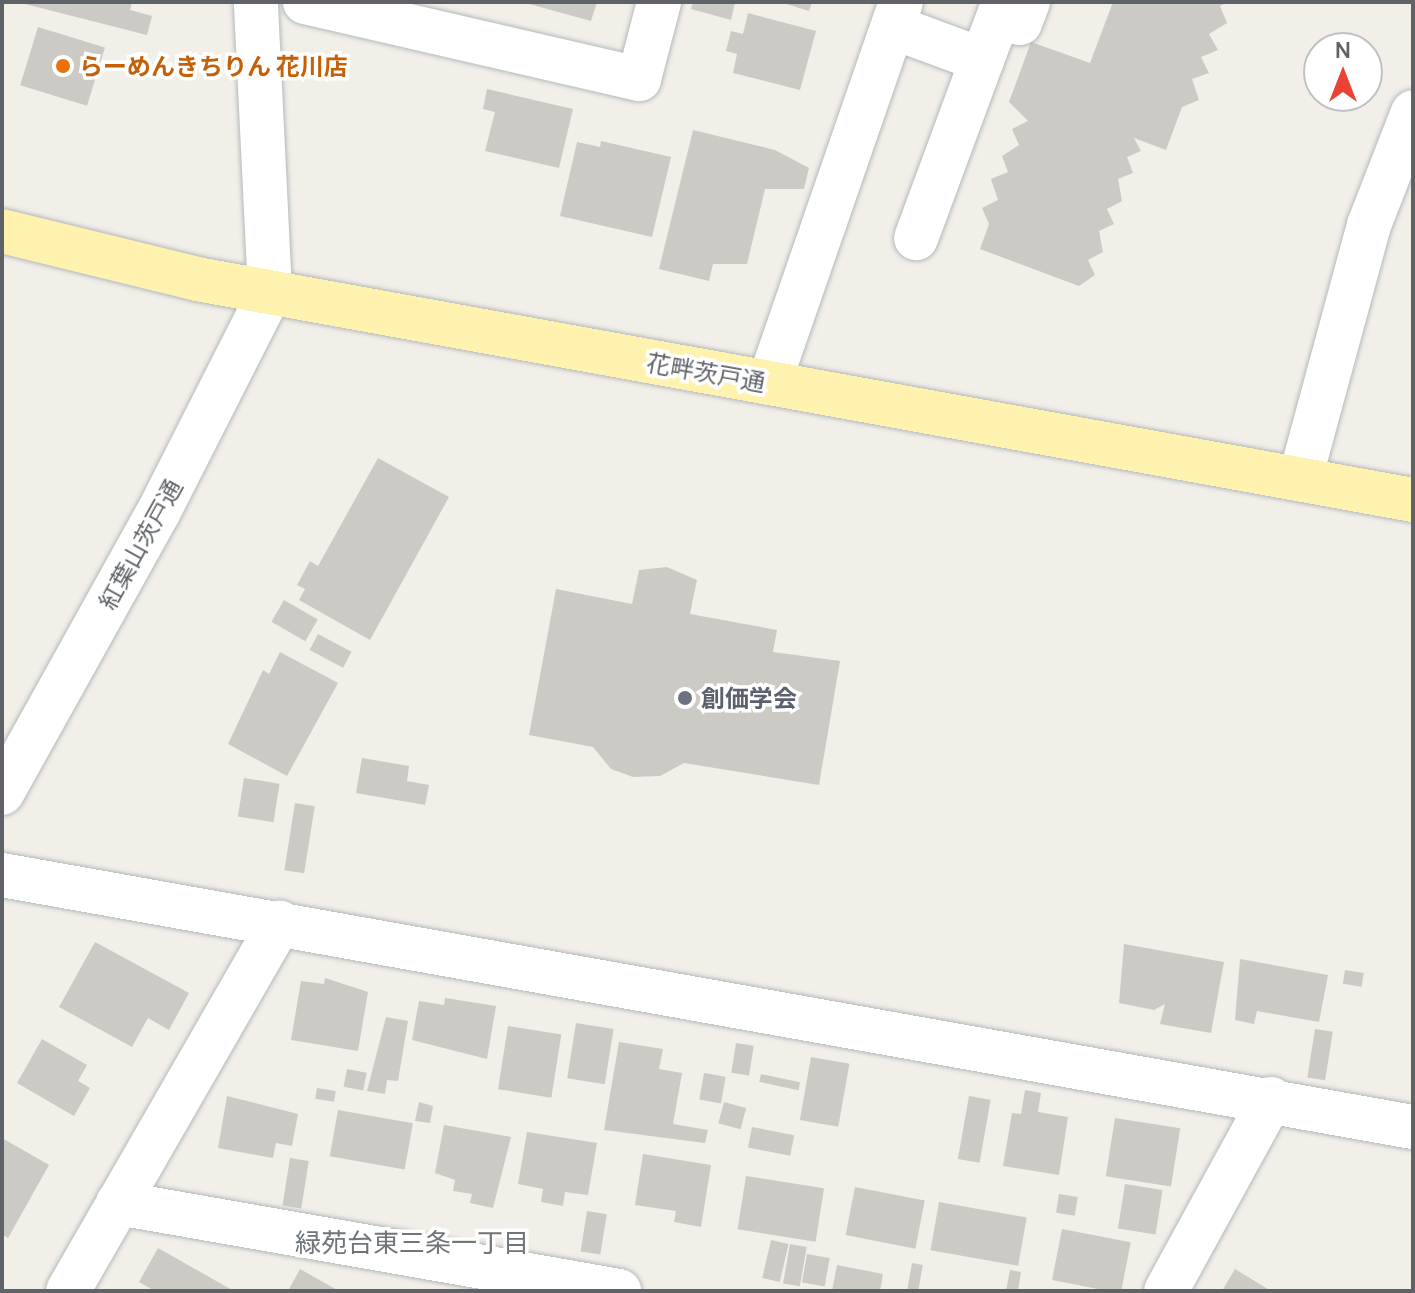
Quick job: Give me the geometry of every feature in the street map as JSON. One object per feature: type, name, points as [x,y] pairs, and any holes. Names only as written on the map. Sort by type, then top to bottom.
[{"type":"main road","name":"花畔茨戸通","points":[[2,231],[270,292],[1413,500]]},
{"type":"street","points":[[256,2],[270,292]]},
{"type":"street","points":[[305,2],[639,79],[659,2]]},
{"type":"street","points":[[916,238],[999,15],[1020,23],[1028,2]]},
{"type":"street","points":[[769,383],[897,14],[982,60]]},
{"type":"street","points":[[1300,479],[1369,225],[1413,112]]},
{"type":"street","name":"紅葉山茨戸通","points":[[2,793],[158,513],[270,292]]},
{"type":"street","points":[[2,875],[1271,1099],[1413,1127]]},
{"type":"street","points":[[68,1291],[280,923]]},
{"type":"street","points":[[1166,1291],[1271,1099]]},
{"type":"street","points":[[118,1203],[440,1276],[619,1291]]},
{"type":"building","points":[[132,2],[130,10],[152,16],[147,35],[21,3]]},
{"type":"building","points":[[522,2],[597,2],[591,21]]},
{"type":"building","points":[[693,2],[735,2],[731,20],[691,9]]},
{"type":"building","points":[[780,2],[812,2],[809,11]]},
{"type":"building","points":[[1113,2],[1228,2],[1220,6],[1227,23],[1209,34],[1218,50],[1201,57],[1209,73],[1192,79],[1199,100],[1182,107],[1166,150],[1134,138],[1141,151],[1127,157],[1133,173],[1118,179],[1122,201],[1107,209],[1114,224],[1099,231],[1103,252],[1088,260],[1095,275],[1079,286],[980,249],[989,224],[982,208],[998,200],[991,179],[1008,172],[1002,156],[1019,145],[1012,129],[1028,121],[1009,102],[1031,42],[1090,63]]},
{"type":"building","points":[[748,13],[816,31],[800,90],[733,73],[737,54],[726,51],[731,31],[743,34]]},
{"type":"building","name":"らーめんきちりん 花川店","points":[[38,27],[105,47],[87,106],[20,85]]},
{"type":"building","points":[[487,89],[573,109],[559,168],[485,151],[495,112],[483,109]]},
{"type":"building","points":[[693,130],[775,150],[809,168],[804,189],[765,189],[747,264],[713,264],[709,281],[659,269]]},
{"type":"building","points":[[601,141],[671,157],[652,237],[560,216],[577,142],[600,147]]},
{"type":"building","points":[[378,458],[449,497],[370,640],[299,600],[305,589],[297,585],[310,561],[318,566]]},
{"type":"building","name":"創価学会","points":[[667,567],[697,580],[690,614],[777,630],[773,652],[840,661],[819,785],[684,763],[660,776],[633,777],[611,769],[593,747],[529,735],[556,589],[632,604],[639,570]]},
{"type":"building","points":[[284,600],[318,620],[305,641],[272,622]]},
{"type":"building","points":[[318,634],[352,652],[343,668],[310,650]]},
{"type":"building","points":[[280,652],[338,683],[287,776],[228,744],[263,670],[269,674]]},
{"type":"building","points":[[362,758],[409,766],[407,781],[429,785],[425,805],[356,793]]},
{"type":"building","points":[[244,778],[280,784],[273,822],[238,817]]},
{"type":"building","points":[[295,803],[315,806],[304,873],[284,870]]},
{"type":"building","points":[[95,942],[189,993],[169,1030],[148,1018],[132,1047],[59,1007]]},
{"type":"building","points":[[1124,944],[1224,962],[1211,1033],[1160,1024],[1165,1004],[1154,1010],[1119,1003]]},
{"type":"building","points":[[1240,959],[1328,975],[1319,1022],[1257,1011],[1254,1024],[1235,1020]]},
{"type":"building","points":[[1345,970],[1364,973],[1362,987],[1343,984]]},
{"type":"building","points":[[325,978],[368,992],[358,1051],[291,1040],[301,981],[324,984]]},
{"type":"building","points":[[445,998],[496,1006],[487,1059],[412,1040],[419,1001],[444,1005]]},
{"type":"building","points":[[386,1017],[408,1021],[398,1081],[387,1080],[385,1094],[367,1091]]},
{"type":"building","points":[[576,1023],[614,1029],[605,1084],[567,1078]]},
{"type":"building","points":[[508,1026],[561,1034],[551,1098],[498,1089]]},
{"type":"building","points":[[1315,1029],[1333,1032],[1325,1080],[1307,1077]]},
{"type":"building","points":[[42,1039],[87,1065],[78,1081],[90,1088],[74,1116],[17,1083]]},
{"type":"building","points":[[619,1042],[663,1049],[659,1069],[682,1073],[673,1124],[708,1130],[705,1143],[604,1130]]},
{"type":"building","points":[[736,1043],[754,1046],[749,1075],[731,1073]]},
{"type":"building","points":[[811,1057],[849,1064],[838,1127],[800,1120]]},
{"type":"building","points":[[347,1069],[367,1073],[363,1090],[344,1087]]},
{"type":"building","points":[[704,1073],[726,1077],[721,1103],[699,1100]]},
{"type":"building","points":[[761,1074],[800,1082],[798,1090],[759,1082]]},
{"type":"building","points":[[317,1088],[336,1091],[334,1102],[315,1099]]},
{"type":"building","points":[[1025,1090],[1041,1093],[1038,1112],[1068,1117],[1059,1175],[1003,1166],[1012,1113],[1021,1114]]},
{"type":"building","points":[[227,1096],[298,1114],[292,1146],[276,1143],[273,1158],[218,1148]]},
{"type":"building","points":[[969,1096],[991,1100],[980,1163],[958,1159]]},
{"type":"building","points":[[419,1102],[433,1106],[430,1123],[415,1121]]},
{"type":"building","points":[[724,1102],[746,1108],[741,1129],[718,1123]]},
{"type":"building","points":[[338,1110],[413,1123],[405,1169],[330,1156]]},
{"type":"building","points":[[1115,1118],[1180,1128],[1171,1187],[1106,1176]]},
{"type":"building","points":[[444,1125],[511,1137],[493,1208],[470,1203],[472,1194],[453,1191],[455,1180],[435,1173]]},
{"type":"building","points":[[752,1127],[794,1135],[790,1156],[748,1148]]},
{"type":"building","points":[[527,1132],[597,1143],[588,1195],[565,1192],[563,1206],[541,1202],[543,1189],[518,1184]]},
{"type":"building","points":[[2,1138],[49,1165],[8,1238],[2,1234]]},
{"type":"building","points":[[643,1154],[711,1165],[701,1227],[674,1222],[676,1211],[635,1205]]},
{"type":"building","points":[[290,1158],[309,1161],[301,1208],[282,1205]]},
{"type":"building","points":[[746,1176],[824,1188],[816,1242],[738,1229]]},
{"type":"building","points":[[1125,1184],[1163,1190],[1155,1234],[1118,1228]]},
{"type":"building","points":[[855,1187],[925,1201],[915,1249],[846,1235]]},
{"type":"building","points":[[1059,1194],[1078,1197],[1075,1216],[1056,1213]]},
{"type":"building","points":[[939,1202],[1027,1217],[1018,1266],[930,1250]]},
{"type":"building","points":[[587,1211],[607,1214],[600,1255],[581,1251]]},
{"type":"building","points":[[1062,1229],[1131,1242],[1121,1291],[1052,1280]]},
{"type":"building","points":[[771,1240],[789,1244],[780,1282],[762,1278]]},
{"type":"building","points":[[790,1244],[807,1247],[800,1286],[783,1283]]},
{"type":"building","points":[[158,1248],[234,1291],[155,1291],[139,1282]]},
{"type":"building","points":[[807,1254],[830,1258],[825,1287],[802,1283]]},
{"type":"building","points":[[912,1263],[923,1265],[918,1291],[907,1291]]},
{"type":"building","points":[[837,1265],[883,1274],[880,1291],[832,1291]]},
{"type":"building","points":[[300,1269],[339,1291],[288,1291]]},
{"type":"building","points":[[1235,1269],[1271,1291],[1222,1291]]},
{"type":"building","points":[[1010,1270],[1021,1272],[1018,1291],[1006,1291]]},
{"type":"place","name":"らーめんきちりん 花川店","points":[[63,66]]},
{"type":"place","name":"創価学会","points":[[685,698]]},
{"type":"district","name":"緑苑台東三条一丁目","points":[[412,1243]]}]
